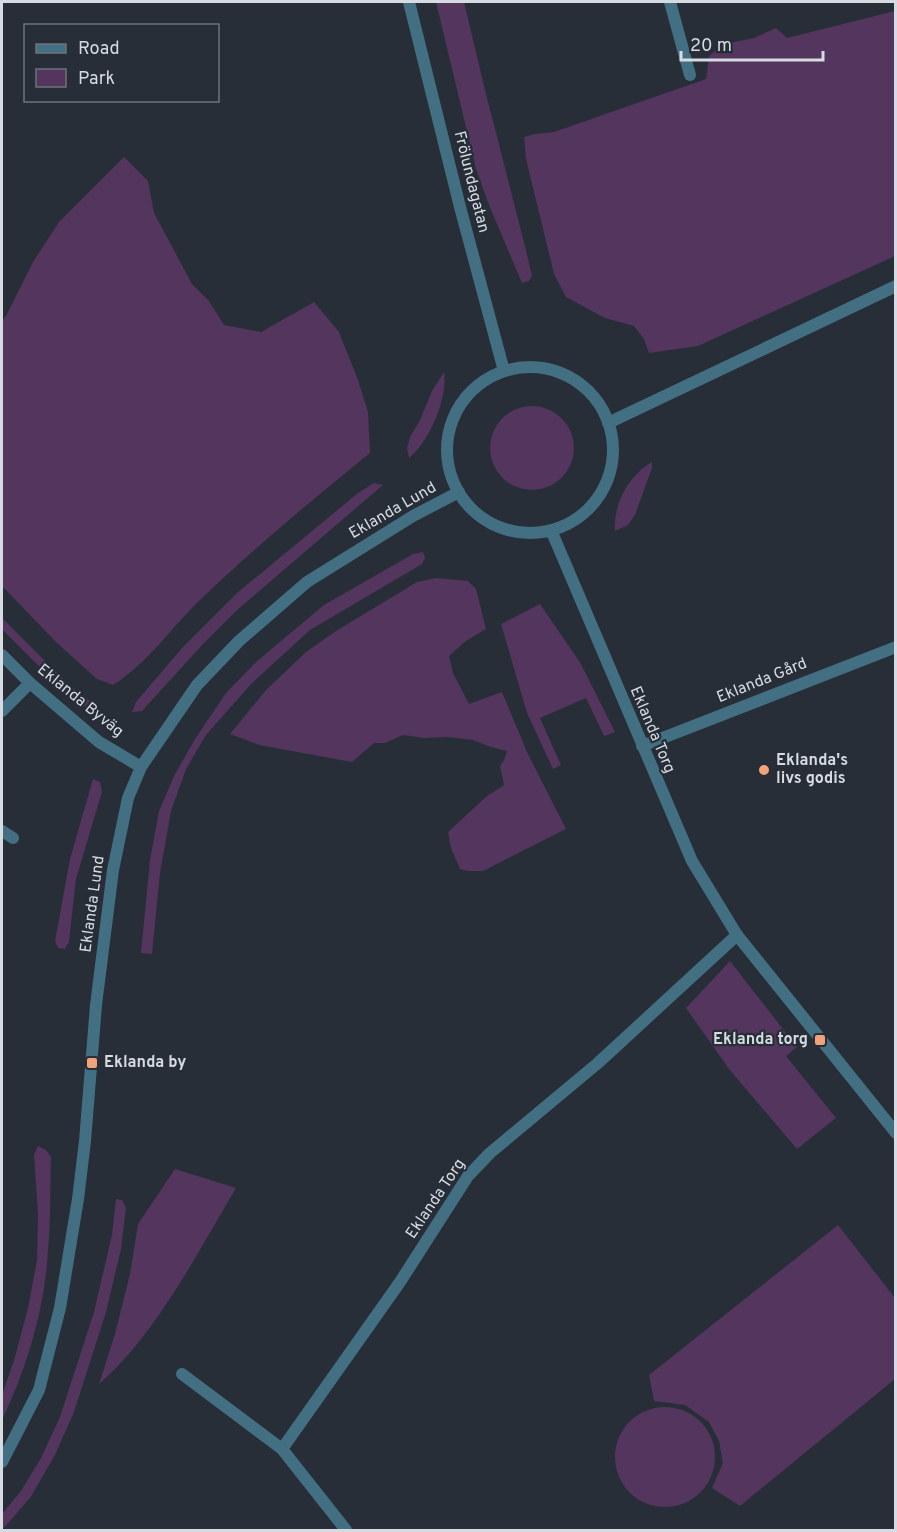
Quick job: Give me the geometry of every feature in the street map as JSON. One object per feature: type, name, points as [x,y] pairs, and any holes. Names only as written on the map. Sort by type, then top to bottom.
[{"type":"street","name":"Frölundagatan","points":[[409,2],[504,371]]},
{"type":"street","points":[[670,2],[690,75]]},
{"type":"street","points":[[608,423],[896,286]]},
{"type":"street","name":"Eklanda Lund","points":[[532,367],[553,370],[573,379],[594,398],[608,423],[612,437],[611,468],[599,495],[578,517],[551,530],[534,533],[515,532],[498,527],[483,518],[469,506],[459,492],[448,467],[447,440],[454,414],[480,383],[504,371],[532,367]]},
{"type":"street","name":"Eklanda Lund","points":[[2,1462],[39,1390],[60,1308],[79,1187],[96,1005],[113,870],[128,798],[141,767],[197,685],[239,641],[307,582],[412,516],[459,492]]},
{"type":"street","name":"Eklanda Torg","points":[[551,530],[692,861],[737,935],[896,1133]]},
{"type":"street","name":"Eklanda Gård","points":[[642,746],[896,647]]},
{"type":"street","name":"Eklanda Byväg","points":[[2,654],[30,683],[99,742],[141,767]]},
{"type":"street","points":[[2,711],[30,683]]},
{"type":"street","points":[[2,831],[13,838]]},
{"type":"street","name":"Eklanda Torg","points":[[282,1449],[400,1282],[468,1176],[490,1153],[598,1063],[737,935]]},
{"type":"street","points":[[182,1374],[282,1449],[346,1530]]},
{"type":"green space","points":[[436,2],[464,2],[526,250],[532,276],[529,281],[522,283],[476,169]]},
{"type":"green space","points":[[895,11],[895,256],[698,346],[649,353],[644,339],[634,326],[605,318],[566,297],[554,274],[526,159],[524,137],[554,132],[706,79],[709,56],[724,44],[754,38],[776,28],[787,38]]},
{"type":"green space","points":[[124,157],[148,181],[154,213],[192,284],[209,301],[224,325],[261,332],[314,302],[339,332],[368,412],[370,453],[242,561],[190,610],[137,667],[113,685],[97,679],[57,643],[2,586],[2,321],[33,262],[59,222]]},
{"type":"green space","points":[[444,372],[443,395],[436,419],[423,442],[409,458],[407,448],[410,437],[432,391]]},
{"type":"green space","points":[[532,406],[548,409],[562,418],[571,432],[574,448],[571,464],[562,478],[548,487],[532,490],[516,487],[502,478],[493,464],[490,448],[493,432],[502,418],[516,409]]},
{"type":"green space","points":[[652,462],[652,468],[635,515],[628,525],[615,531],[617,511],[624,491],[636,474]]},
{"type":"green space","points":[[374,483],[383,485],[236,611],[142,711],[132,712],[136,702],[182,648],[237,593],[358,493]]},
{"type":"green space","points":[[423,552],[425,558],[422,564],[310,630],[252,683],[206,735],[186,769],[171,811],[160,873],[152,954],[141,953],[150,860],[159,811],[174,776],[195,739],[226,693],[256,662],[324,605],[413,554]]},
{"type":"green space","points":[[436,578],[468,581],[476,589],[486,629],[466,641],[449,656],[453,673],[469,704],[502,692],[527,752],[566,829],[483,871],[460,869],[451,848],[448,832],[487,796],[504,785],[500,766],[507,751],[473,740],[403,735],[385,743],[374,743],[352,762],[259,745],[230,734],[266,690],[306,652],[417,582]]},
{"type":"green space","points":[[540,604],[581,664],[615,732],[604,736],[586,698],[540,718],[561,765],[553,769],[527,713],[501,624]]},
{"type":"green space","points":[[2,618],[68,684],[100,709],[98,713],[94,714],[81,704],[24,651],[2,629]]},
{"type":"green space","points":[[93,779],[100,782],[102,792],[76,879],[69,942],[65,949],[58,948],[55,941],[70,859]]},
{"type":"green space","points":[[730,961],[797,1047],[786,1056],[836,1118],[797,1149],[729,1069],[686,1008]]},
{"type":"green space","points":[[38,1146],[46,1150],[51,1157],[50,1227],[46,1272],[39,1316],[27,1359],[2,1420],[2,1395],[28,1308],[37,1260],[38,1214],[34,1155]]},
{"type":"green space","points":[[175,1169],[236,1188],[157,1318],[139,1342],[99,1384],[115,1334],[130,1274],[138,1224]]},
{"type":"green space","points":[[116,1199],[122,1200],[126,1208],[121,1249],[106,1312],[74,1412],[55,1455],[30,1498],[2,1530],[2,1514],[21,1491],[41,1458],[60,1417],[94,1312],[112,1235]]},
{"type":"green space","points":[[838,1225],[895,1298],[895,1379],[740,1506],[712,1488],[723,1463],[719,1441],[709,1422],[685,1405],[654,1401],[649,1375]]},
{"type":"green space","points":[[665,1407],[684,1411],[700,1422],[711,1438],[715,1457],[711,1476],[700,1492],[684,1503],[665,1507],[646,1503],[630,1492],[619,1476],[615,1457],[619,1438],[630,1422],[646,1411]]},
{"type":"place","name":"Eklanda's livs godis","points":[[764,770]]},
{"type":"place","name":"Eklanda torg","points":[[820,1040]]},
{"type":"place","name":"Eklanda by","points":[[92,1063]]}]
